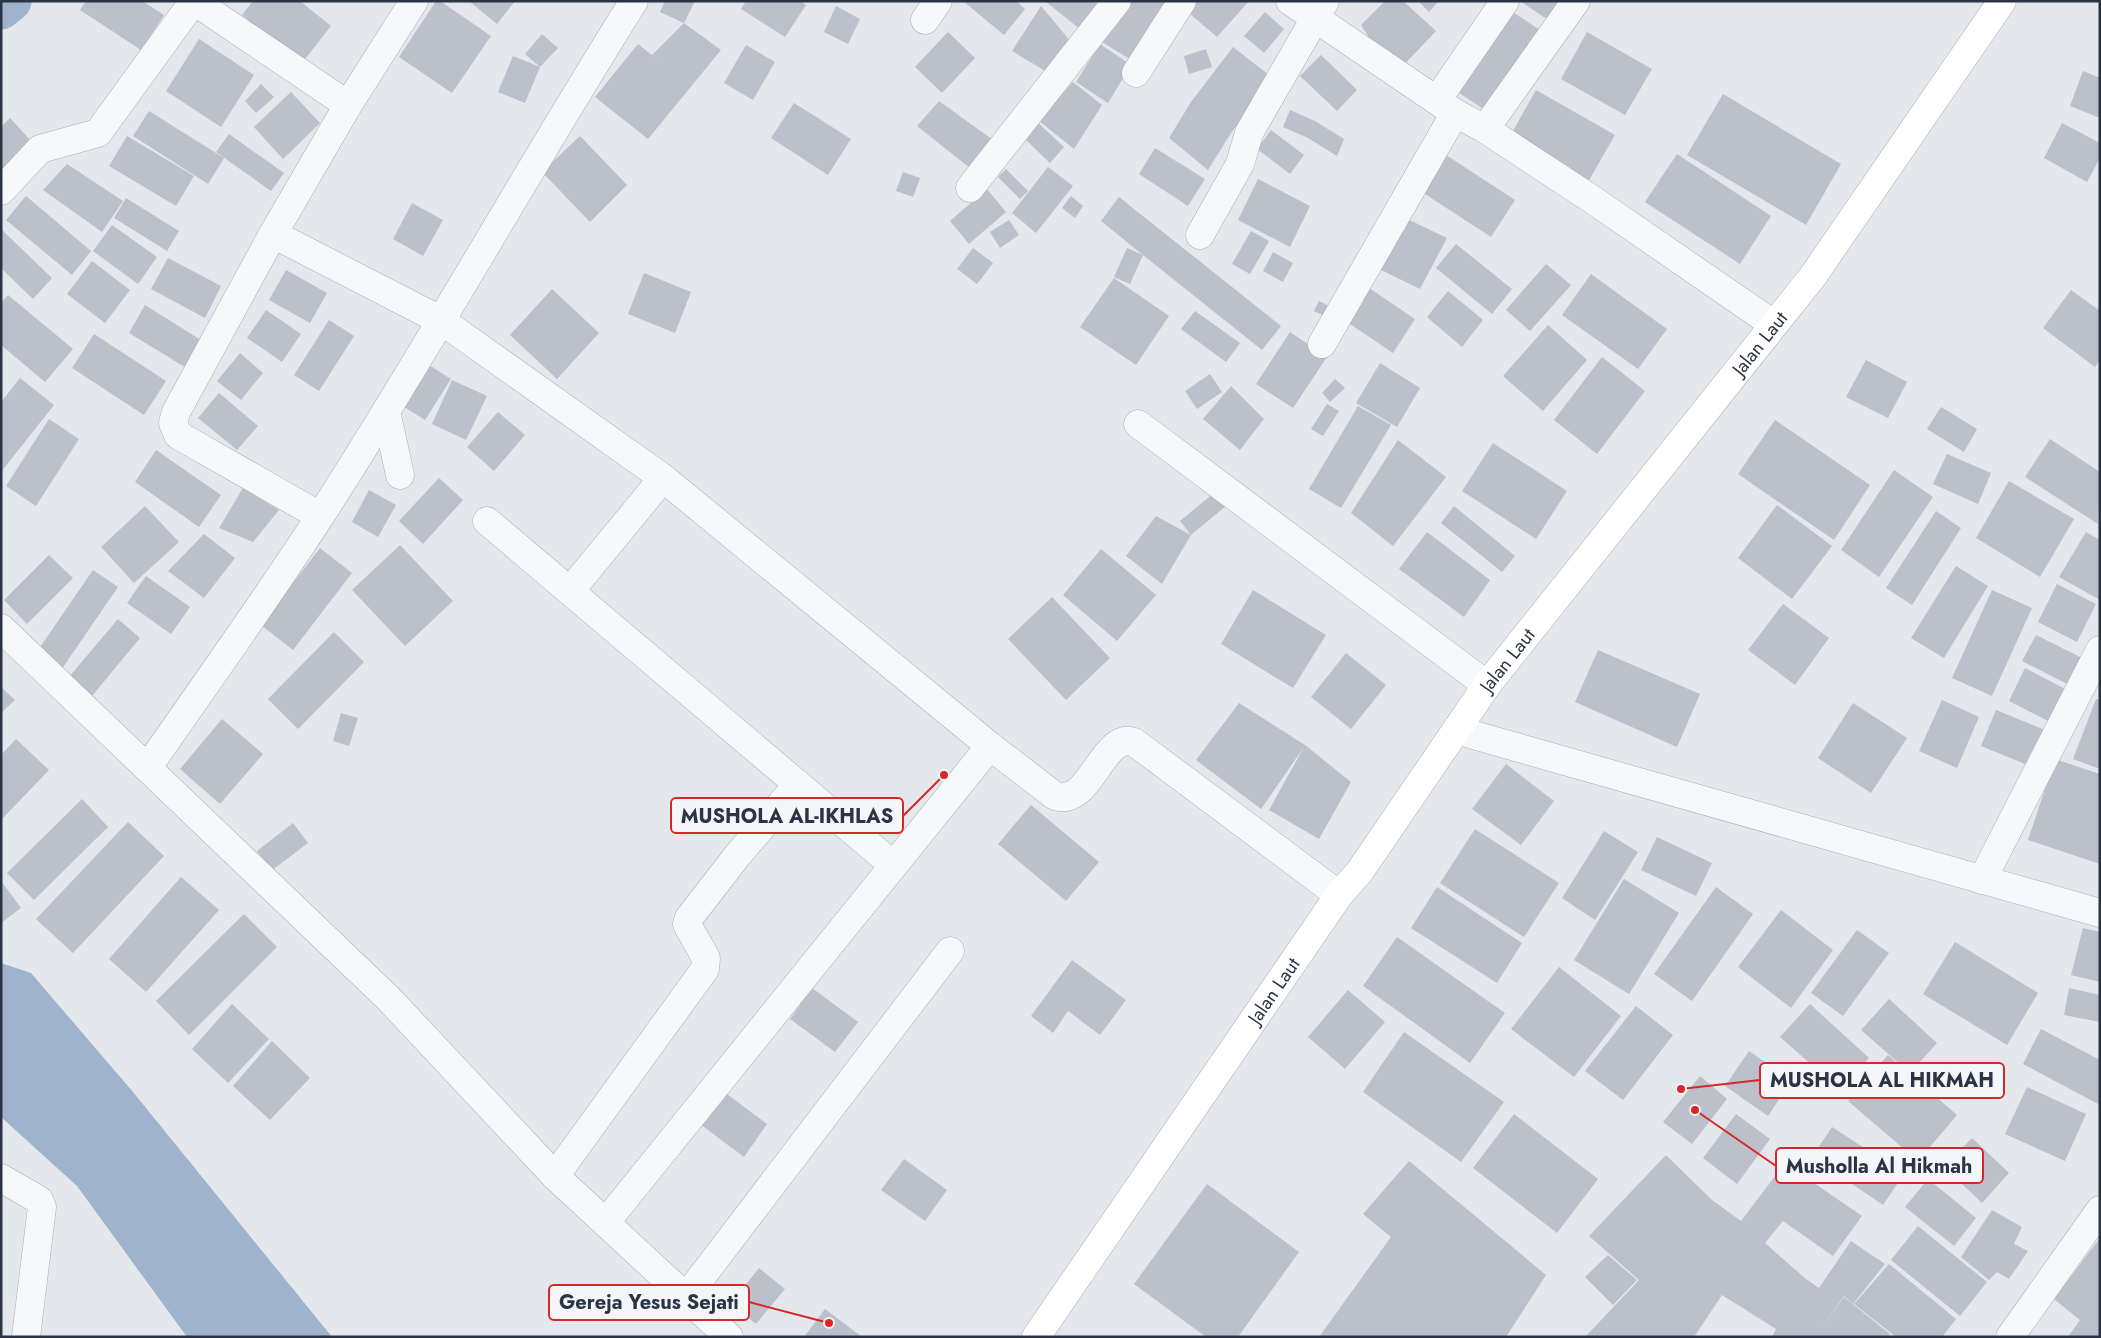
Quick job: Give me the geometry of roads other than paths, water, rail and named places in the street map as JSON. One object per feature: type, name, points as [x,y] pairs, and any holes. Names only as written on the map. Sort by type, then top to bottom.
[{"type":"street","points":[[320,516],[178,435],[173,423],[176,412],[273,234],[348,105],[414,1]]},
{"type":"street","points":[[148,767],[320,516],[442,321],[634,1]]},
{"type":"street","points":[[970,188],[1117,1]]},
{"type":"street","points":[[1136,73],[1182,1]]},
{"type":"street","points":[[1290,1],[1320,10],[1446,106],[1485,129],[1593,200],[1773,324]]},
{"type":"street","points":[[1322,344],[1446,106],[1505,1]]},
{"type":"street","points":[[1485,129],[1576,1]]},
{"type":"street","name":"Jalan Laut","points":[[1036,1337],[1339,896],[1360,871],[1487,685],[1813,276],[2002,1]]},
{"type":"street","points":[[1,191],[40,149],[98,133],[190,6],[200,5],[348,105]]},
{"type":"street","points":[[1200,235],[1240,164],[1249,133],[1320,10]]},
{"type":"street","points":[[273,234],[442,321],[663,478],[990,746],[1055,796],[1066,798],[1076,793],[1118,743],[1128,740],[1134,742],[1339,896]]},
{"type":"street","points":[[386,411],[400,475]]},
{"type":"street","points":[[1138,424],[1487,685]]},
{"type":"street","points":[[570,591],[663,478]]},
{"type":"street","points":[[487,521],[893,866]]},
{"type":"street","points":[[1,628],[389,999],[555,1176],[687,1296],[729,1337]]},
{"type":"street","points":[[1982,880],[2100,650]]},
{"type":"street","points":[[1456,730],[2100,913]]},
{"type":"street","points":[[606,1222],[990,746]]},
{"type":"street","points":[[555,1176],[705,969],[706,958],[687,924],[689,918],[737,856],[798,784]]},
{"type":"street","points":[[687,1296],[950,950]]},
{"type":"street","points":[[1,1178],[39,1200],[42,1207],[26,1337]]},
{"type":"street","points":[[2010,1337],[2100,1210]]},
{"type":"water","points":[[1,963],[31,973],[133,1092],[332,1337],[187,1337],[77,1186],[1,1117]]},
{"type":"waterway","points":[[1,9],[11,1]]},
{"type":"place","name":"MUSHOLA AL-IKHLAS","points":[[944,775]]},
{"type":"place","name":"MUSHOLA AL HIKMAH","points":[[1681,1089]]},
{"type":"place","name":"Musholla Al Hikmah","points":[[1695,1110]]},
{"type":"place","name":"Gereja Yesus Sejati","points":[[829,1323]]}]
